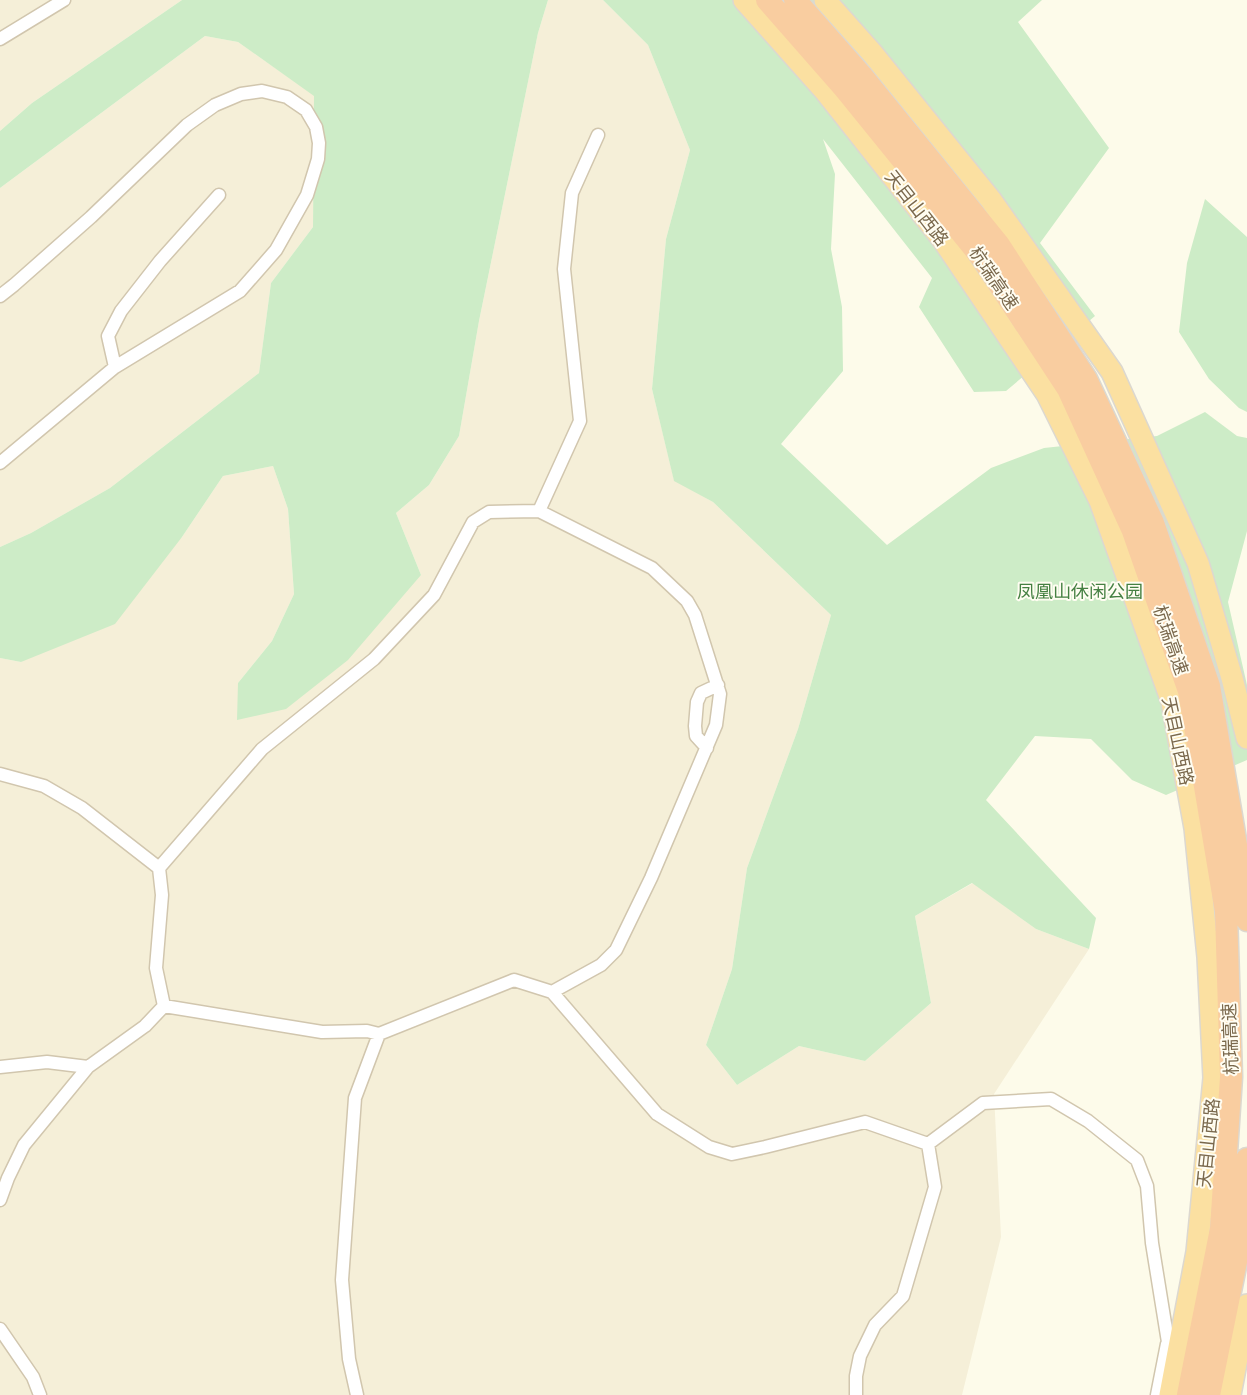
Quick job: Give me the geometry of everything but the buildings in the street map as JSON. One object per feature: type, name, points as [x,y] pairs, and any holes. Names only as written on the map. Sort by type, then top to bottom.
[{"type":"highway","name":"天目山西路","points":[[744,0],[825,90],[943,240],[1047,394],[1100,501],[1172,702],[1195,828],[1208,957],[1214,1078],[1197,1252],[1170,1395]]},
{"type":"highway","name":"杭瑞高速","points":[[767,0],[845,89],[982,258],[1068,389],[1134,531],[1189,691],[1226,912],[1232,1077],[1221,1229],[1188,1395]]},
{"type":"highway","name":"杭瑞高速","points":[[795,0],[861,75],[999,245],[1086,379],[1153,524],[1209,686],[1247,910],[1247,920]]},
{"type":"highway","points":[[825,0],[873,54],[991,200],[1112,372],[1198,563],[1241,689],[1247,738]]},
{"type":"highway","points":[[1209,1395],[1242,1232],[1247,1159]]},
{"type":"highway","points":[[1230,1395],[1247,1305]]},
{"type":"street","points":[[0,39],[64,0]]},
{"type":"street","points":[[0,296],[91,217],[187,125],[215,105],[240,94],[262,91],[287,97],[306,110],[316,127],[319,143],[318,158],[307,195],[276,250],[240,291],[115,367],[0,463]]},
{"type":"street","points":[[539,511],[580,421],[564,269],[572,193],[598,135]]},
{"type":"street","points":[[115,367],[108,336],[121,311],[160,261],[219,195]]},
{"type":"street","points":[[159,868],[262,749],[374,659],[434,595],[473,522],[489,512],[539,511],[652,568],[687,601],[695,616],[720,694],[716,725],[707,748],[651,878],[616,950],[602,965],[552,992]]},
{"type":"street","points":[[707,748],[696,736],[697,702],[701,693],[718,685]]},
{"type":"street","points":[[0,774],[44,786],[82,808],[159,868],[162,895],[156,968],[164,1006]]},
{"type":"street","points":[[164,1006],[322,1032],[368,1031],[379,1034],[514,980],[552,992],[657,1114],[709,1147],[732,1154],[865,1122],[928,1144]]},
{"type":"street","points":[[0,1200],[24,1145],[88,1067],[145,1026],[164,1006]]},
{"type":"street","points":[[357,1395],[349,1359],[342,1280],[355,1098],[379,1034]]},
{"type":"street","points":[[0,1067],[47,1062],[88,1067]]},
{"type":"street","points":[[928,1144],[984,1103],[1051,1099],[1088,1121],[1137,1160],[1147,1186],[1152,1244],[1168,1342],[1175,1366]]},
{"type":"street","points":[[856,1395],[856,1376],[860,1356],[875,1324],[903,1296],[936,1187],[928,1144]]},
{"type":"street","points":[[0,1329],[33,1377],[40,1395]]},
{"type":"street","points":[[1157,1395],[1168,1342]]},
{"type":"shaded area","points":[[0,0],[182,0],[32,103],[0,131]]},
{"type":"shaded area","points":[[548,0],[603,0],[648,45],[690,150],[666,239],[652,389],[674,480],[713,502],[831,615],[798,729],[747,868],[732,969],[706,1045],[737,1085],[799,1046],[865,1061],[931,1003],[915,916],[973,883],[1036,929],[1089,949],[994,1094],[1001,1237],[962,1395],[0,1395],[0,658],[21,662],[182,537],[223,476],[273,466],[288,509],[294,594],[272,641],[238,683],[421,575],[396,513],[429,485],[459,436],[479,321],[538,33]]},
{"type":"shaded area","points":[[205,36],[238,42],[315,96],[313,227],[271,283],[259,373],[110,488],[31,533],[0,547],[0,188]]},
{"type":"green space","points":[[182,0],[548,0],[538,33],[479,321],[459,436],[429,485],[396,513],[421,575],[348,660],[286,709],[237,720],[238,683],[272,641],[294,594],[288,509],[273,466],[223,476],[182,537],[115,624],[21,662],[0,658],[0,547],[31,533],[110,488],[259,373],[271,283],[313,227],[314,96],[238,42],[205,36],[0,188],[0,131],[32,103]]},
{"type":"green space","name":"凤凰山休闲公园","points":[[603,0],[1042,0],[1018,22],[1109,148],[1040,243],[1095,316],[1006,391],[974,392],[919,307],[932,278],[823,139],[835,174],[831,249],[842,307],[843,371],[781,444],[887,545],[991,468],[1044,448],[1157,436],[1205,412],[1237,436],[1247,438],[1247,531],[1228,602],[1247,685],[1247,760],[1166,795],[1132,780],[1091,739],[1035,736],[986,800],[1096,918],[1089,949],[1036,929],[972,883],[915,916],[931,1003],[865,1061],[799,1046],[737,1085],[706,1045],[732,969],[747,868],[798,729],[831,615],[713,502],[674,481],[652,389],[666,239],[690,150],[648,45]]},
{"type":"green space","points":[[1205,199],[1247,237],[1247,412],[1239,408],[1209,379],[1179,332],[1187,263]]}]
